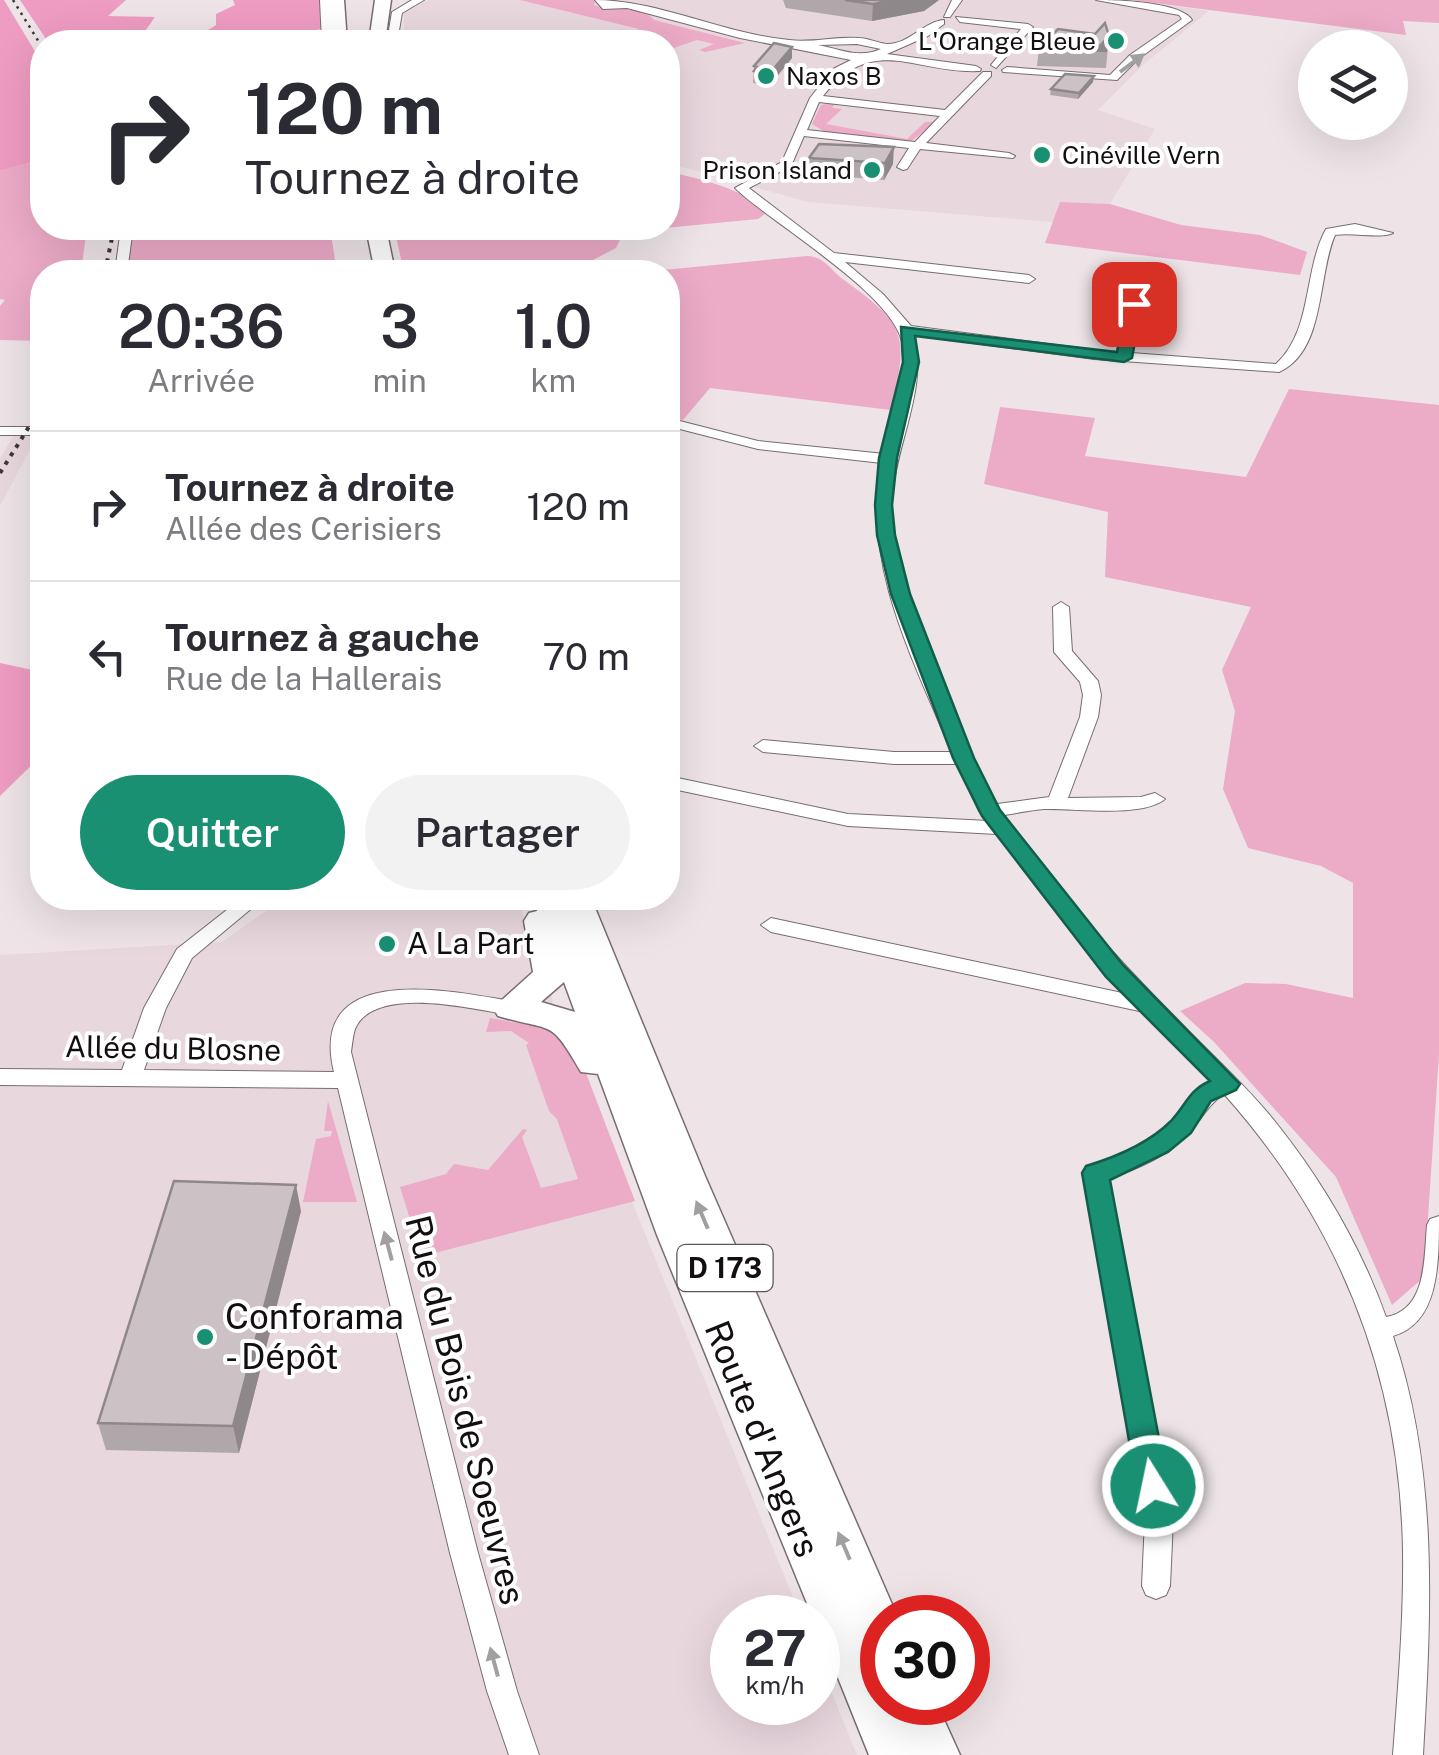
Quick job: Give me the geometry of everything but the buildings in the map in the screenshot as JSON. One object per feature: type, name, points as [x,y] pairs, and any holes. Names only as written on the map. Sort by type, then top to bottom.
[{"type":"highway","points":[[336,0],[338,30]]},
{"type":"highway","points":[[353,30],[354,0]]},
{"type":"highway","points":[[366,30],[367,0]]},
{"type":"highway","points":[[379,30],[383,0]]},
{"type":"highway","points":[[510,1008],[535,992],[550,976],[549,950],[537,910]]},
{"type":"highway","name":"Route d'Angers","points":[[554,910],[677,1234],[894,1755]]},
{"type":"highway","name":"Route d'Angers","points":[[580,910],[686,1176],[865,1595]]},
{"type":"highway","points":[[510,1008],[562,1017],[583,1036],[642,1185],[677,1234]]},
{"type":"highway","points":[[922,1725],[936,1755]]},
{"type":"street","points":[[326,0],[327,30]]},
{"type":"street","points":[[394,30],[398,12],[420,0]]},
{"type":"street","points":[[600,0],[599,4],[607,6],[629,3],[786,44],[837,50],[864,58]]},
{"type":"street","points":[[957,0],[944,19],[885,52],[838,71],[814,98],[798,132],[792,160],[742,185],[743,190],[776,212],[843,270],[906,330],[1124,358],[1279,368],[1300,348],[1318,252],[1330,232],[1355,228],[1388,233]]},
{"type":"street","points":[[876,41],[885,52],[920,62],[1102,80],[1113,78],[1134,57],[1188,20],[1183,12],[1101,0]]},
{"type":"street","points":[[903,168],[918,144],[1028,28],[944,19]]},
{"type":"street","points":[[837,50],[909,38]]},
{"type":"street","points":[[837,50],[838,71]]},
{"type":"street","points":[[814,98],[948,114]]},
{"type":"street","points":[[798,132],[1008,156]]},
{"type":"street","points":[[826,256],[1028,279]]},
{"type":"street","points":[[843,270],[880,262]]},
{"type":"street","points":[[1124,358],[1139,268]]},
{"type":"street","points":[[906,330],[911,362],[888,458],[884,505],[889,552],[901,594],[964,758],[996,820],[1076,925],[1146,1005],[1274,1136],[1311,1186],[1350,1257],[1379,1328],[1401,1409],[1416,1511],[1417,1584],[1408,1755]]},
{"type":"street","points":[[680,425],[758,445],[888,458]]},
{"type":"street","points":[[0,431],[30,431]]},
{"type":"street","points":[[1053,804],[1060,798],[1089,717],[1092,696],[1089,681],[1063,652],[1061,606]]},
{"type":"street","points":[[763,746],[894,758],[964,758]]},
{"type":"street","points":[[680,785],[848,820],[996,820],[1053,804],[1142,803],[1156,799]]},
{"type":"street","points":[[130,1078],[155,1008],[184,954],[239,910]]},
{"type":"street","points":[[771,925],[1146,1005]]},
{"type":"street","name":"Rue du Bois de Soeuvres","points":[[510,1008],[431,996],[382,998],[360,1007],[346,1020],[340,1036],[345,1080],[464,1553],[524,1755]]},
{"type":"street","name":"Allée du Blosne","points":[[0,1077],[345,1080]]},
{"type":"street","points":[[1156,1586],[1159,1519],[1095,1173],[1112,1170],[1158,1146],[1182,1126],[1202,1095],[1227,1084]]},
{"type":"street","points":[[1379,1328],[1392,1328],[1417,1316],[1432,1298],[1439,1225]]},
{"type":"shaded area","points":[[0,0],[4,0],[30,43],[30,162],[0,171]]},
{"type":"shaded area","points":[[20,0],[126,0],[108,16],[155,17],[146,30],[40,30]]},
{"type":"shaded area","points":[[233,0],[320,0],[321,29],[209,30],[216,25],[216,14],[235,5]]},
{"type":"shaded area","points":[[428,0],[1131,0],[1209,11],[1143,65],[1098,110],[1155,129],[1110,204],[1060,202],[1053,222],[808,202],[680,166],[680,30],[404,30],[404,13]]},
{"type":"shaded area","points":[[520,0],[595,0],[594,5],[634,10],[654,20],[745,43],[705,52],[699,50],[714,44],[697,40],[680,46],[680,30],[639,29]]},
{"type":"shaded area","points":[[1131,0],[1439,0],[1439,23],[1403,21],[1405,30],[1367,30]]},
{"type":"shaded area","points":[[842,101],[832,108],[842,109],[826,124],[907,139],[925,122],[936,122],[910,142],[825,132],[812,124],[821,105]]},
{"type":"shaded area","points":[[30,162],[30,240],[85,240],[83,260],[30,260],[30,341],[0,340],[0,306],[5,300],[0,299],[0,171]]},
{"type":"shaded area","points":[[680,174],[746,197],[765,214],[758,219],[680,227]]},
{"type":"shaded area","points":[[1060,202],[1110,204],[1181,225],[1260,235],[1307,252],[1300,275],[1045,243]]},
{"type":"shaded area","points":[[131,240],[332,240],[335,260],[128,260]]},
{"type":"shaded area","points":[[397,240],[620,240],[616,248],[593,260],[401,260]]},
{"type":"shaded area","points":[[807,256],[823,261],[881,309],[898,334],[900,365],[891,410],[710,388],[680,419],[680,268]]},
{"type":"shaded area","points":[[1289,389],[1439,405],[1439,1054],[1424,1277],[1392,1305],[1336,1177],[1214,1042],[1180,1011],[1245,983],[1286,984],[1353,998],[1353,883],[1321,866],[1248,848],[1223,789],[1235,711],[1222,670],[1251,607],[1105,577],[1108,512],[984,484],[1000,407],[1095,418],[1085,456],[1246,477]]},
{"type":"shaded area","points":[[14,435],[30,436],[30,449],[0,506],[0,458]]},
{"type":"shaded area","points":[[0,663],[30,669],[30,767],[0,796]]},
{"type":"shaded area","points":[[267,910],[521,910],[568,1044],[792,1595],[710,1595],[710,1725],[840,1725],[840,1713],[857,1755],[0,1755],[0,955],[222,942]]},
{"type":"shaded area","points":[[490,1018],[547,1028],[576,1047],[635,1201],[423,1256],[420,1253],[426,1251],[424,1241],[417,1242],[400,1187],[446,1174],[454,1164],[488,1170],[523,1129],[527,1130],[522,1137],[541,1188],[578,1179],[557,1119],[549,1111],[526,1045],[529,1043],[511,1031],[486,1032]]},
{"type":"shaded area","points":[[328,1101],[357,1202],[303,1202],[316,1139],[331,1136],[332,1131],[324,1131]]},
{"type":"railway","points":[[13,0],[32,30]]},
{"type":"railway","points":[[107,260],[112,240]]},
{"type":"railway","points":[[0,473],[30,425]]},
{"type":"place","name":"L'Orange Bleue","points":[[1116,41]]},
{"type":"place","name":"Naxos B","points":[[766,76]]},
{"type":"place","name":"Cinéville Vern","points":[[1042,155]]},
{"type":"place","name":"Prison Island","points":[[872,170]]},
{"type":"place","name":"A La Part","points":[[387,944]]},
{"type":"place","name":"Conforama - Dépôt","points":[[205,1337]]},
{"type":"route","points":[[1134,304],[1124,358],[906,330],[911,362],[888,458],[884,505],[889,552],[901,594],[964,758],[990,811],[1115,971],[1227,1084],[1202,1095],[1182,1126],[1158,1146],[1112,1170],[1095,1173],[1153,1486]]}]
